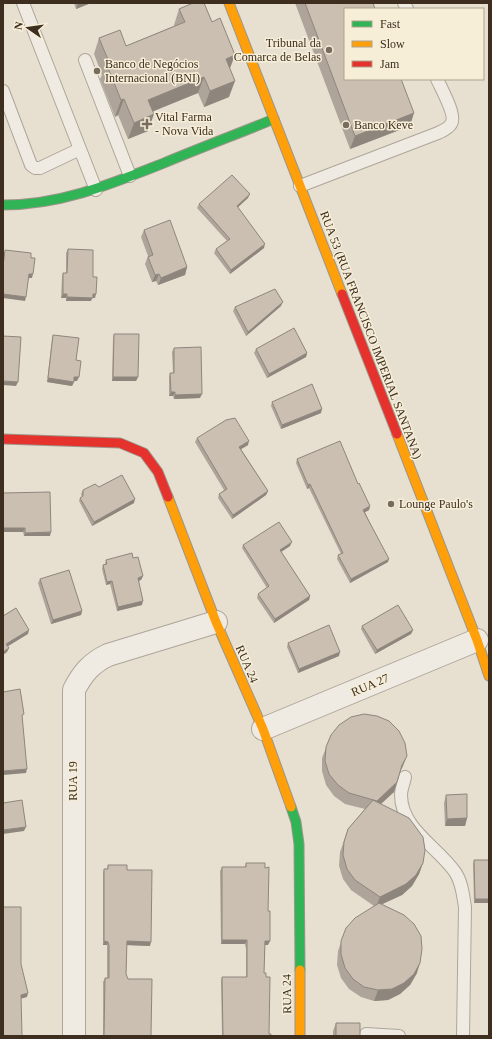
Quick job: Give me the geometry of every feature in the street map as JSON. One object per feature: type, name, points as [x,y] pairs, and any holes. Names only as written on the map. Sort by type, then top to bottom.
[{"type":"street","name":"RUA 53 (RUA FRANCISCO IMPERIAL SANTANA)","points":[[229,3],[477,640],[489,676]]},
{"type":"street","points":[[3,205],[24,205],[49,201],[96,190],[274,119]]},
{"type":"street","name":"RUA 24","points":[[3,439],[120,443],[144,453],[158,472],[216,622],[263,729],[296,822],[299,844],[300,1036]]},
{"type":"street","name":"RUA 19","points":[[74,1036],[74,690],[87,669],[96,661],[108,655],[216,622]]},
{"type":"street","name":"RUA 27","points":[[263,729],[477,640]]},
{"type":"lane","points":[[23,3],[96,190]]},
{"type":"lane","points":[[85,60],[130,176]]},
{"type":"lane","points":[[300,186],[438,133],[451,125],[453,120],[452,112],[437,80]]},
{"type":"lane","points":[[3,91],[31,165],[35,168],[40,168],[80,149]]},
{"type":"lane","points":[[405,777],[401,795],[410,822],[416,831],[455,872],[462,889],[465,907],[463,1036]]},
{"type":"lane","points":[[366,1034],[399,1036]]},
{"type":"building","points":[[193,3],[204,3],[212,22],[220,18],[235,55],[226,59],[235,81],[210,91],[204,77],[148,100],[154,114],[134,123],[124,99],[121,100],[106,63],[109,62],[99,38],[120,30],[126,46],[185,22],[179,9]]},
{"type":"building","name":"Tribunal da Comarca de Belas","points":[[305,3],[373,3],[375,8],[344,8],[344,80],[401,80],[414,113],[355,136]]},
{"type":"building","points":[[232,175],[250,194],[237,206],[265,244],[231,270],[216,249],[230,239],[199,204]]},
{"type":"building","points":[[170,220],[187,267],[161,278],[159,274],[155,275],[148,257],[153,255],[144,230]]},
{"type":"building","points":[[68,249],[93,250],[93,277],[97,277],[96,294],[93,294],[93,298],[67,297],[67,294],[63,294],[63,273],[67,273]]},
{"type":"building","points":[[5,250],[31,253],[31,258],[35,258],[33,274],[29,274],[26,297],[3,294],[3,266]]},
{"type":"building","points":[[275,289],[283,302],[248,332],[235,307]]},
{"type":"building","points":[[294,328],[307,353],[269,374],[256,349]]},
{"type":"building","points":[[114,334],[139,334],[138,377],[113,377]]},
{"type":"building","points":[[53,335],[79,338],[76,360],[81,361],[79,377],[74,377],[74,382],[48,378]]},
{"type":"building","points":[[3,336],[21,337],[18,382],[3,381]]},
{"type":"building","points":[[201,347],[202,394],[175,395],[175,392],[171,392],[170,373],[174,373],[174,348]]},
{"type":"building","points":[[312,384],[322,409],[282,425],[272,402]]},
{"type":"building","points":[[235,418],[249,441],[239,447],[268,491],[233,515],[219,494],[227,489],[197,438],[226,420]]},
{"type":"building","points":[[340,441],[358,484],[359,483],[370,506],[363,510],[389,559],[351,579],[338,555],[343,553],[310,484],[308,485],[297,459]]},
{"type":"building","points":[[122,475],[135,499],[94,522],[80,498],[83,496],[83,490],[95,484],[99,487]]},
{"type":"building","points":[[50,492],[51,532],[25,533],[25,528],[3,528],[3,493]]},
{"type":"building","points":[[279,522],[292,542],[280,550],[310,596],[275,619],[258,594],[269,586],[243,545]]},
{"type":"building","points":[[132,553],[133,558],[138,557],[143,576],[138,578],[143,601],[118,607],[112,581],[107,582],[103,565],[107,564],[106,560]]},
{"type":"building","points":[[69,570],[82,611],[53,620],[40,579]]},
{"type":"building","points":[[398,605],[413,630],[377,650],[362,626]]},
{"type":"building","points":[[16,608],[29,630],[6,644],[9,648],[3,652],[3,616]]},
{"type":"building","points":[[329,625],[340,652],[299,669],[288,643]]},
{"type":"building","points":[[20,689],[24,714],[22,715],[27,769],[3,771],[3,692]]},
{"type":"building","points":[[364,714],[377,716],[389,721],[399,731],[405,743],[407,756],[402,765],[397,782],[377,801],[349,793],[338,785],[329,774],[325,761],[326,747],[331,735],[339,725],[351,717]]},
{"type":"building","points":[[467,794],[467,818],[447,819],[446,795]]},
{"type":"building","points":[[22,800],[26,827],[3,830],[3,803]]},
{"type":"building","points":[[373,800],[409,818],[423,837],[425,850],[423,863],[416,875],[406,884],[380,897],[355,880],[347,869],[343,855],[344,842],[348,829]]},
{"type":"building","points":[[474,860],[489,860],[489,899],[475,899]]},
{"type":"building","points":[[246,863],[265,863],[265,868],[269,867],[268,911],[270,911],[270,941],[265,941],[264,973],[266,973],[266,977],[270,977],[269,1034],[271,1034],[271,1036],[223,1036],[222,977],[247,977],[247,940],[222,940],[222,867],[246,867]]},
{"type":"building","points":[[108,865],[127,865],[127,870],[152,870],[151,942],[127,941],[126,974],[128,979],[152,979],[151,1036],[104,1036],[105,978],[109,978],[109,946],[108,942],[104,941],[104,869],[108,869]]},
{"type":"building","points":[[379,903],[404,915],[414,924],[421,936],[422,949],[420,963],[414,974],[404,983],[392,989],[378,990],[364,987],[353,979],[345,968],[341,954],[341,941],[346,928],[355,918]]},
{"type":"building","points":[[3,907],[21,907],[21,964],[28,993],[21,995],[22,1036],[3,1036]]},
{"type":"building","points":[[336,1023],[360,1023],[360,1036],[336,1036]]},
{"type":"traffic: fast","points":[[3,205],[45,201],[105,186],[274,119]]},
{"type":"traffic: fast","points":[[291,807],[296,822],[299,844],[300,970]]},
{"type":"traffic: slow","points":[[229,3],[342,294]]},
{"type":"traffic: slow","points":[[397,434],[477,640],[489,676]]},
{"type":"traffic: slow","points":[[168,497],[216,622],[263,729],[291,807]]},
{"type":"traffic: slow","points":[[300,970],[300,1036]]},
{"type":"traffic: jam","points":[[342,294],[397,434]]},
{"type":"traffic: jam","points":[[3,439],[120,443],[144,453],[158,472],[168,497]]},
{"type":"place","name":"Tribunal da Comarca de Belas","points":[[329,50]]},
{"type":"place","name":"Banco de Negócios Internacional (BNI)","points":[[97,71]]},
{"type":"place","name":"Vital Farma - Nova Vida","points":[[147,124]]},
{"type":"place","name":"Banco Keve","points":[[346,125]]},
{"type":"place","name":"Lounge Paulo's","points":[[391,504]]}]
